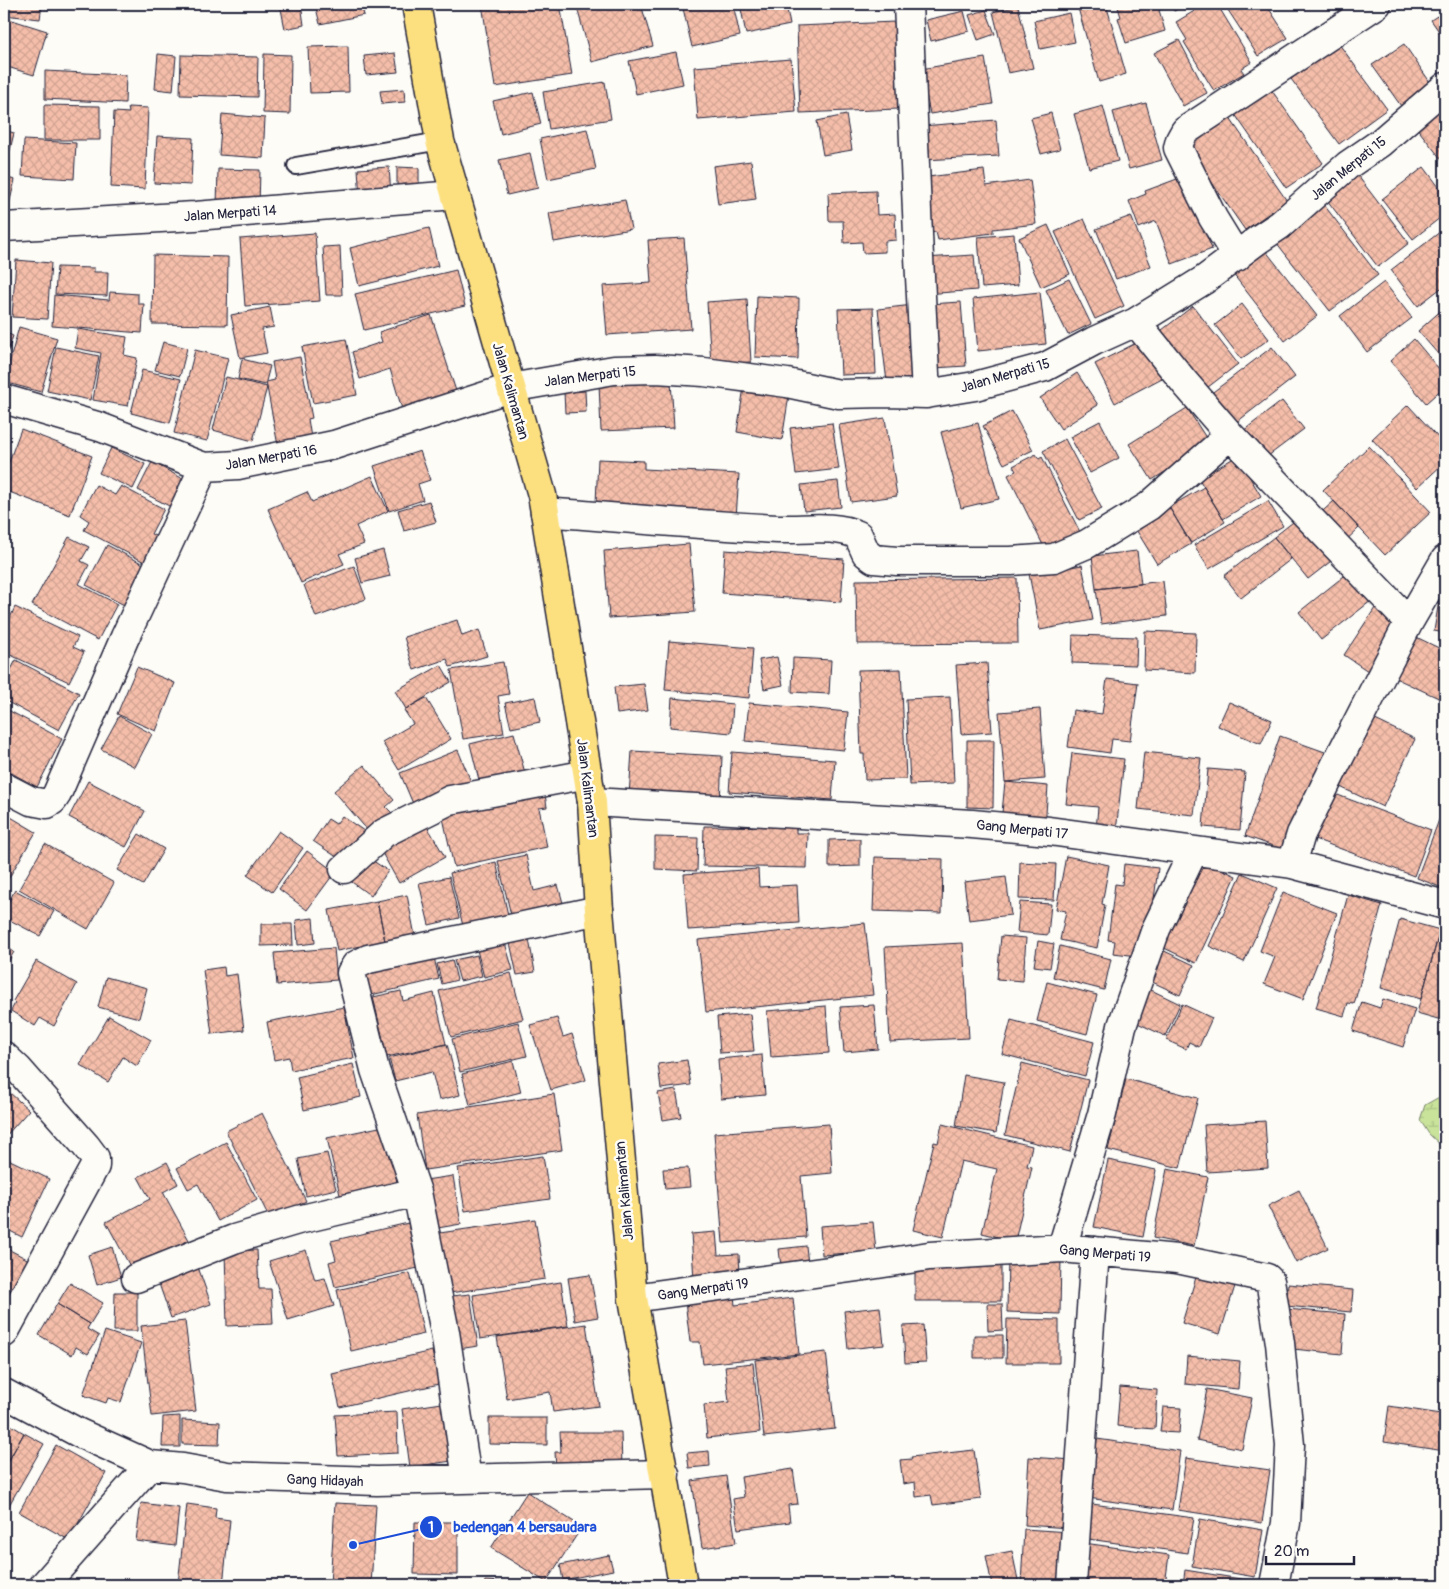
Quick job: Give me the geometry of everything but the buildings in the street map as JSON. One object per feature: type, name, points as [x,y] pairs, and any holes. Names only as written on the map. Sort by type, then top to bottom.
[{"type":"main road","name":"Jalan Kalimantan","points":[[416,4],[440,141],[542,495],[545,512],[592,802],[633,1298],[683,1585]]},
{"type":"street","points":[[908,4],[918,257],[926,394]]},
{"type":"street","points":[[1237,257],[1213,218],[1190,174],[1178,148],[1180,140],[1185,131],[1377,4]]},
{"type":"street","name":"Jalan Merpati 15","points":[[510,388],[614,370],[656,369],[704,372],[778,382],[838,394],[886,392],[926,394],[975,386],[1045,367],[1094,340],[1136,322],[1237,257],[1280,225],[1348,165],[1380,142],[1445,87]]},
{"type":"street","name":"Jalan Merpati 14","points":[[4,228],[195,216],[455,195]]},
{"type":"street","points":[[1136,322],[1230,435],[1409,622]]},
{"type":"street","name":"Jalan Merpati 16","points":[[4,399],[100,427],[204,467],[238,465],[334,445],[510,388]]},
{"type":"street","points":[[545,512],[779,529],[844,530],[858,535],[866,554],[874,559],[897,561],[1011,561],[1054,558],[1087,544],[1149,506],[1230,435]]},
{"type":"street","points":[[4,786],[31,801],[47,804],[57,794],[125,637],[204,467]]},
{"type":"street","points":[[1292,864],[1300,834],[1409,622],[1445,560]]},
{"type":"street","points":[[344,868],[384,833],[450,800],[588,774]]},
{"type":"street","name":"Gang Merpati 17","points":[[592,802],[972,824],[1048,831],[1292,864],[1445,905]]},
{"type":"street","points":[[1062,1248],[1102,1114],[1122,1026],[1156,929],[1194,852]]},
{"type":"street","points":[[467,1479],[445,1332],[418,1192],[375,1070],[351,973],[356,965],[368,959],[600,910]]},
{"type":"street","points":[[4,1056],[18,1069],[86,1146],[95,1158],[95,1166],[4,1333]]},
{"type":"street","points":[[136,1278],[243,1236],[298,1220],[418,1192]]},
{"type":"street","name":"Gang Merpati 19","points":[[633,1298],[929,1256],[1062,1248],[1177,1259],[1264,1276],[1270,1281],[1280,1343],[1290,1445],[1286,1523],[1274,1585]]},
{"type":"street","points":[[1072,1585],[1095,1251]]},
{"type":"street","name":"Gang Hidayah","points":[[4,1393],[79,1433],[150,1465],[183,1468],[228,1476],[377,1482],[665,1474]]},
{"type":"street","points":[[44,1585],[150,1465]]},
{"type":"lane","points":[[296,166],[440,141]]},
{"type":"green space","points":[[1441,1096],[1445,1096],[1445,1149],[1429,1134],[1420,1120],[1425,1105]]},
{"type":"place","name":"bedengan 4 bersaudara","points":[[353,1545]]}]
